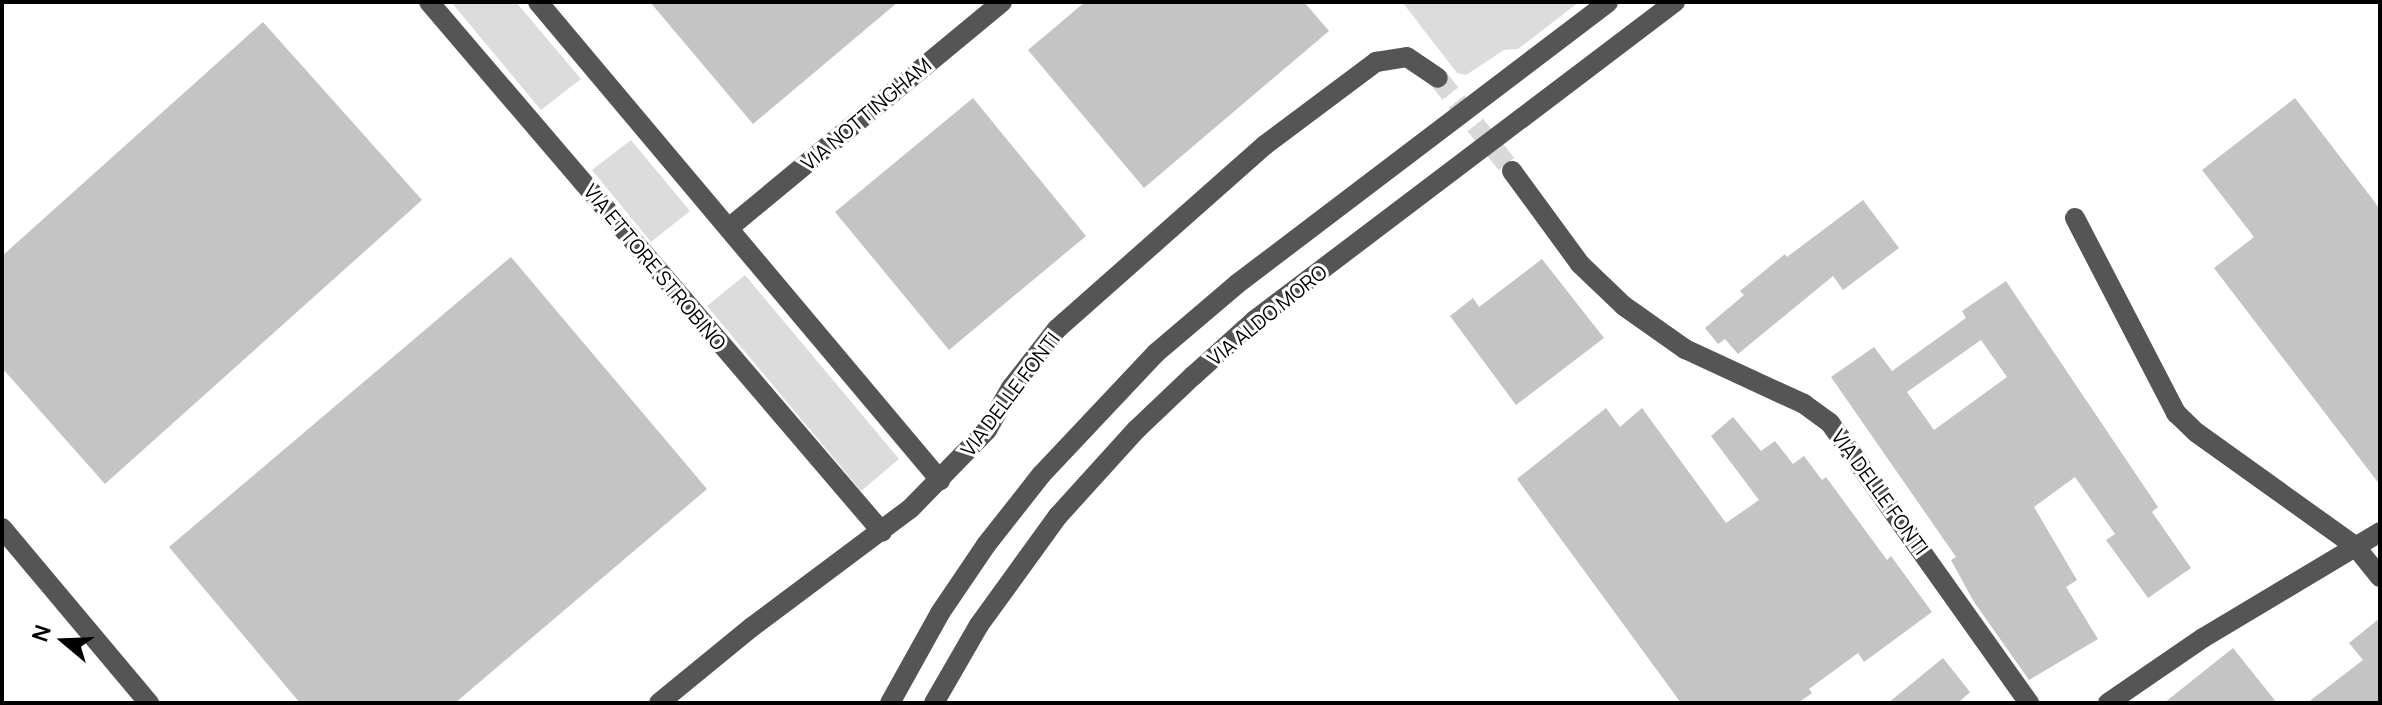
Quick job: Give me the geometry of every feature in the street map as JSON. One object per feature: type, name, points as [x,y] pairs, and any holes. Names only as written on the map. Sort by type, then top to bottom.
[{"type":"street","name":"VIA ETTORE STROBINO","points":[[429,2],[882,532]]},
{"type":"street","points":[[538,2],[940,480]]},
{"type":"street","name":"VIA NOTTINGHAM","points":[[730,227],[1002,2]]},
{"type":"street","name":"VIA ALDO MORO","points":[[890,703],[940,613],[986,545],[1041,475],[1156,353],[1237,284],[1608,2]]},
{"type":"street","name":"VIA ALDO MORO","points":[[934,703],[979,625],[1058,516],[1136,430],[1193,376],[1255,320],[1675,2]]},
{"type":"street","name":"VIA DELLE FONTI","points":[[659,703],[752,627],[882,532],[940,480],[987,430],[1011,388],[1057,329],[1265,145],[1376,62],[1407,57],[1438,78]]},
{"type":"street","name":"VIA DELLE FONTI","points":[[1512,171],[1580,264],[1624,306],[1685,349],[1715,366],[1804,404],[1830,423],[2029,703]]},
{"type":"street","points":[[2075,218],[2176,413],[2197,433],[2355,546],[2380,577]]},
{"type":"street","points":[[2,528],[149,703]]},
{"type":"street","points":[[2108,703],[2203,638],[2380,532]]},
{"type":"shaded area","points":[[451,2],[516,2],[581,79],[541,110]]},
{"type":"shaded area","points":[[1579,2],[1518,49],[1504,50],[1466,75],[1457,73],[1403,3]]},
{"type":"shaded area","points":[[631,140],[690,211],[651,242],[592,170]]},
{"type":"shaded area","points":[[745,275],[899,459],[861,491],[707,306]]},
{"type":"building","points":[[650,2],[898,2],[753,124]]},
{"type":"building","points":[[1085,2],[1304,2],[1329,31],[1144,188],[1028,50]]},
{"type":"building","points":[[263,22],[422,200],[105,484],[2,368],[2,256]]},
{"type":"building","points":[[973,98],[1086,236],[949,350],[835,212]]},
{"type":"building","points":[[2295,98],[2380,209],[2380,485],[2214,268],[2254,237],[2202,170]]},
{"type":"building","points":[[1863,200],[1899,248],[1843,290],[1833,276],[1738,354],[1725,339],[1718,344],[1705,328],[1744,295],[1740,291],[1785,254],[1787,257]]},
{"type":"building","points":[[511,257],[707,489],[455,703],[300,703],[169,547]]},
{"type":"building","points":[[1542,259],[1604,338],[1516,405],[1450,316],[1473,298],[1479,307]]},
{"type":"building","points":[[2006,281],[2158,507],[2152,512],[2191,568],[2148,598],[2106,540],[2115,534],[2075,477],[2034,507],[2077,580],[2066,587],[2098,639],[2029,680],[1974,602],[1951,560],[1956,557],[1831,377],[1874,347],[1892,371],[1966,318],[1962,311]],"holes":[[[1981,340],[2007,377],[1934,430],[1907,392]]]},
{"type":"building","points":[[1606,408],[1620,427],[1642,408],[1726,523],[1759,500],[1711,436],[1733,417],[1761,451],[1775,441],[1793,464],[1804,456],[1822,480],[1826,477],[1887,560],[1891,556],[1932,612],[1864,662],[1858,653],[1809,689],[1812,693],[1798,703],[1681,703],[1517,479]]},
{"type":"building","points":[[2380,618],[2380,703],[2307,703],[2363,660],[2349,643]]},
{"type":"building","points":[[2233,648],[2277,703],[2164,703]]},
{"type":"building","points":[[1943,658],[1970,692],[1958,703],[1888,703]]},
{"type":"tunnel","points":[[1438,78],[1512,171]]}]
